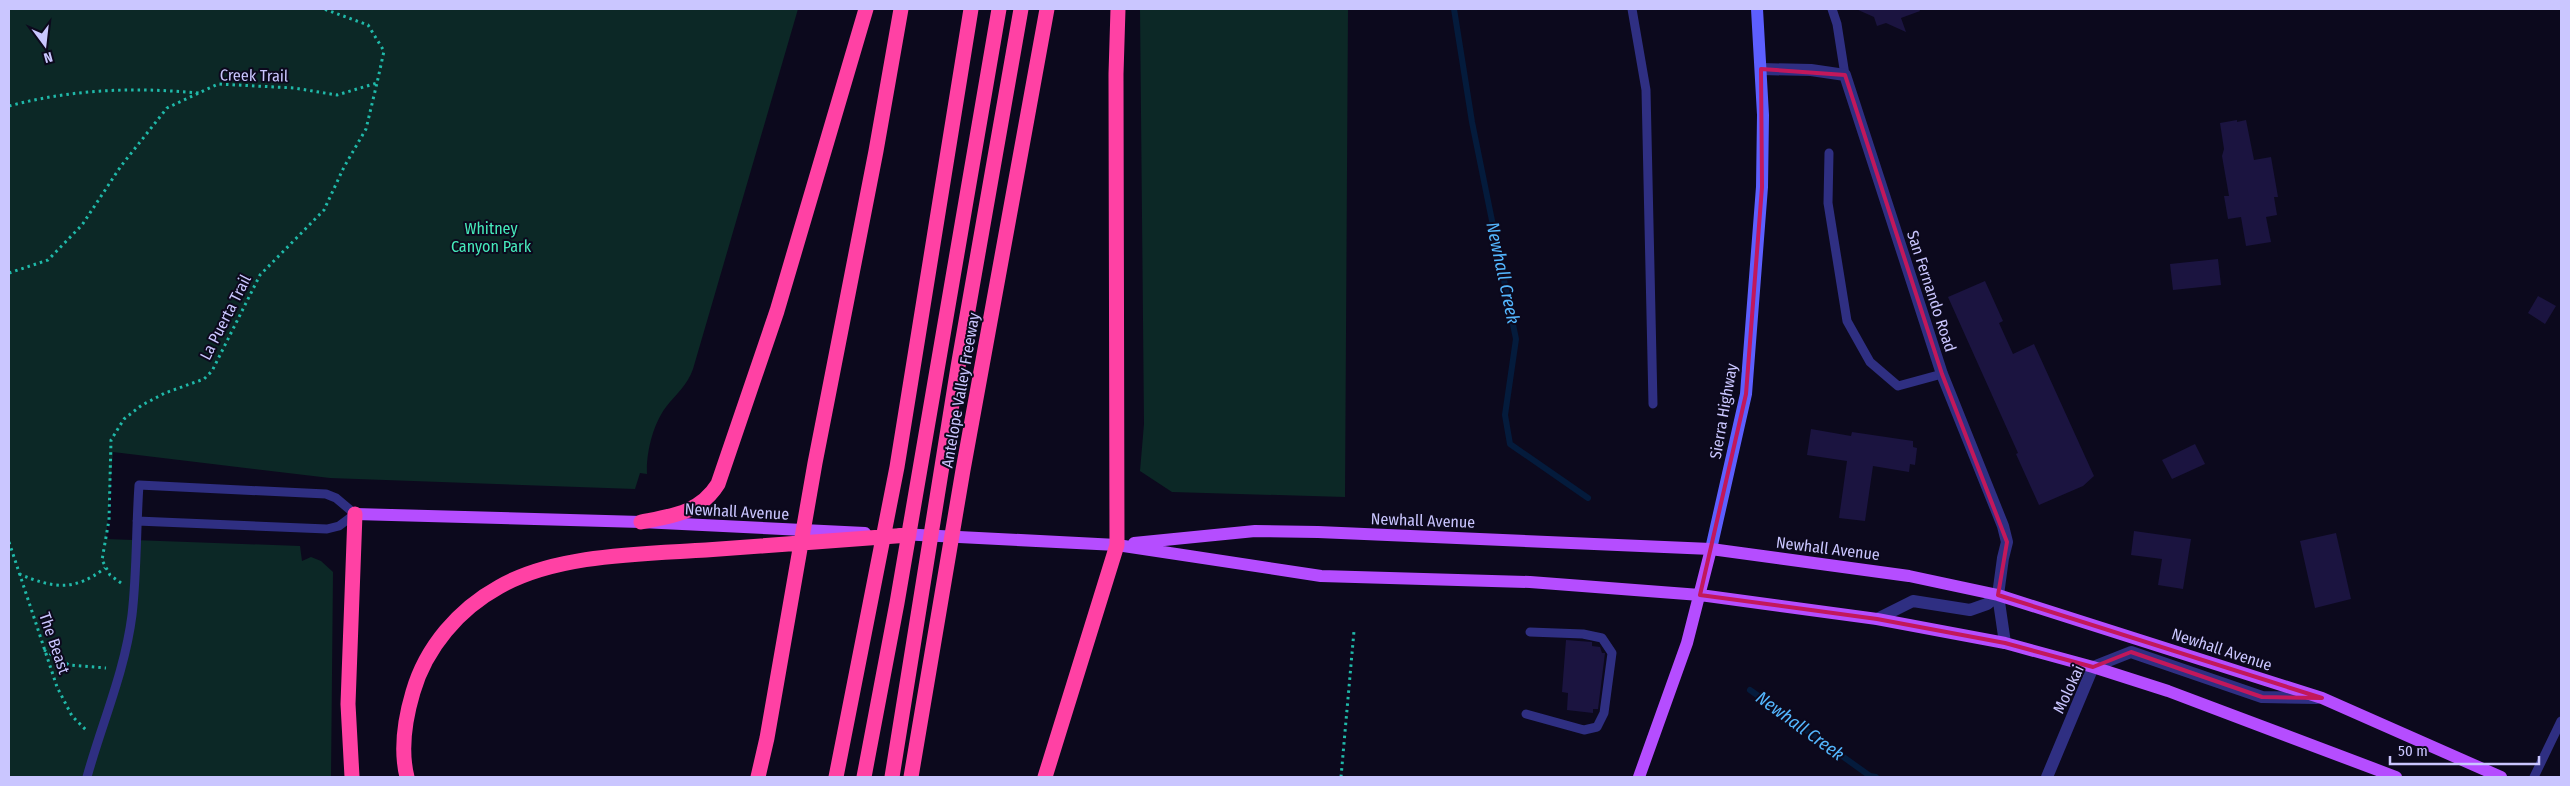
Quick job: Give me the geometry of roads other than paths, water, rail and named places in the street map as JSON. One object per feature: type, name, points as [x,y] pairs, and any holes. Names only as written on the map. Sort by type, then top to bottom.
[{"type":"highway","points":[[642,522],[683,513],[699,506],[711,495],[718,484],[777,311],[866,9]]},
{"type":"highway","points":[[758,777],[901,9]]},
{"type":"highway","points":[[836,777],[872,602],[897,467],[971,9]]},
{"type":"highway","points":[[864,777],[897,603],[999,9]]},
{"type":"highway","points":[[892,777],[942,469],[1021,9]]},
{"type":"highway","name":"Antelope Valley Freeway","points":[[911,777],[963,470],[1047,9]]},
{"type":"highway","points":[[1046,777],[1117,545],[1116,74],[1118,9]]},
{"type":"highway","points":[[352,777],[348,704],[355,514]]},
{"type":"highway","points":[[407,777],[404,742],[407,710],[416,679],[430,651],[450,626],[473,604],[500,586],[537,572],[600,559],[909,535]]},
{"type":"main road","name":"Sierra Highway","points":[[1639,777],[1666,706],[1700,595],[1746,394],[1762,187],[1761,69],[1757,9]]},
{"type":"main road","name":"Newhall Avenue","points":[[355,514],[642,522],[1117,545],[1321,576],[1530,582],[1700,595],[1877,619],[2005,643],[2093,667],[2177,694],[2396,777]]},
{"type":"main road","name":"Newhall Avenue","points":[[1117,545],[1255,531],[1711,549],[1873,570],[1998,595],[2322,698],[2501,777]]},
{"type":"street","points":[[1761,69],[1811,70],[1845,75]]},
{"type":"street","name":"San Fernando Road","points":[[1845,75],[1942,374],[2003,526],[2007,542],[1998,595],[2005,643]]},
{"type":"street","points":[[1877,619],[1912,601],[1970,610],[1987,604],[1998,595]]},
{"type":"street","name":"Molokai","points":[[2047,777],[2093,667],[2131,652],[2262,697],[2322,698]]},
{"type":"lane","points":[[1632,9],[1646,90],[1653,404]]},
{"type":"lane","points":[[1832,9],[1837,24],[1845,75]]},
{"type":"lane","points":[[1830,152],[1828,203],[1847,321],[1870,362],[1898,386],[1942,374]]},
{"type":"lane","points":[[87,777],[122,666],[132,615],[133,588],[139,485],[326,494],[336,498],[355,514],[339,526],[327,529],[137,521]]},
{"type":"lane","points":[[1526,714],[1584,730],[1597,727],[1604,713],[1612,652],[1602,638],[1583,634],[1530,632]]},
{"type":"lane","points":[[2534,777],[2561,721]]},
{"type":"waterway","name":"Newhall Creek","points":[[1454,9],[1472,122],[1516,339],[1505,415],[1510,444],[1588,498]]},
{"type":"waterway","name":"Newhall Creek","points":[[1750,690],[1870,776],[1876,777]]},
{"type":"park label","name":"Whitney Canyon Park","points":[[491,237]]}]
